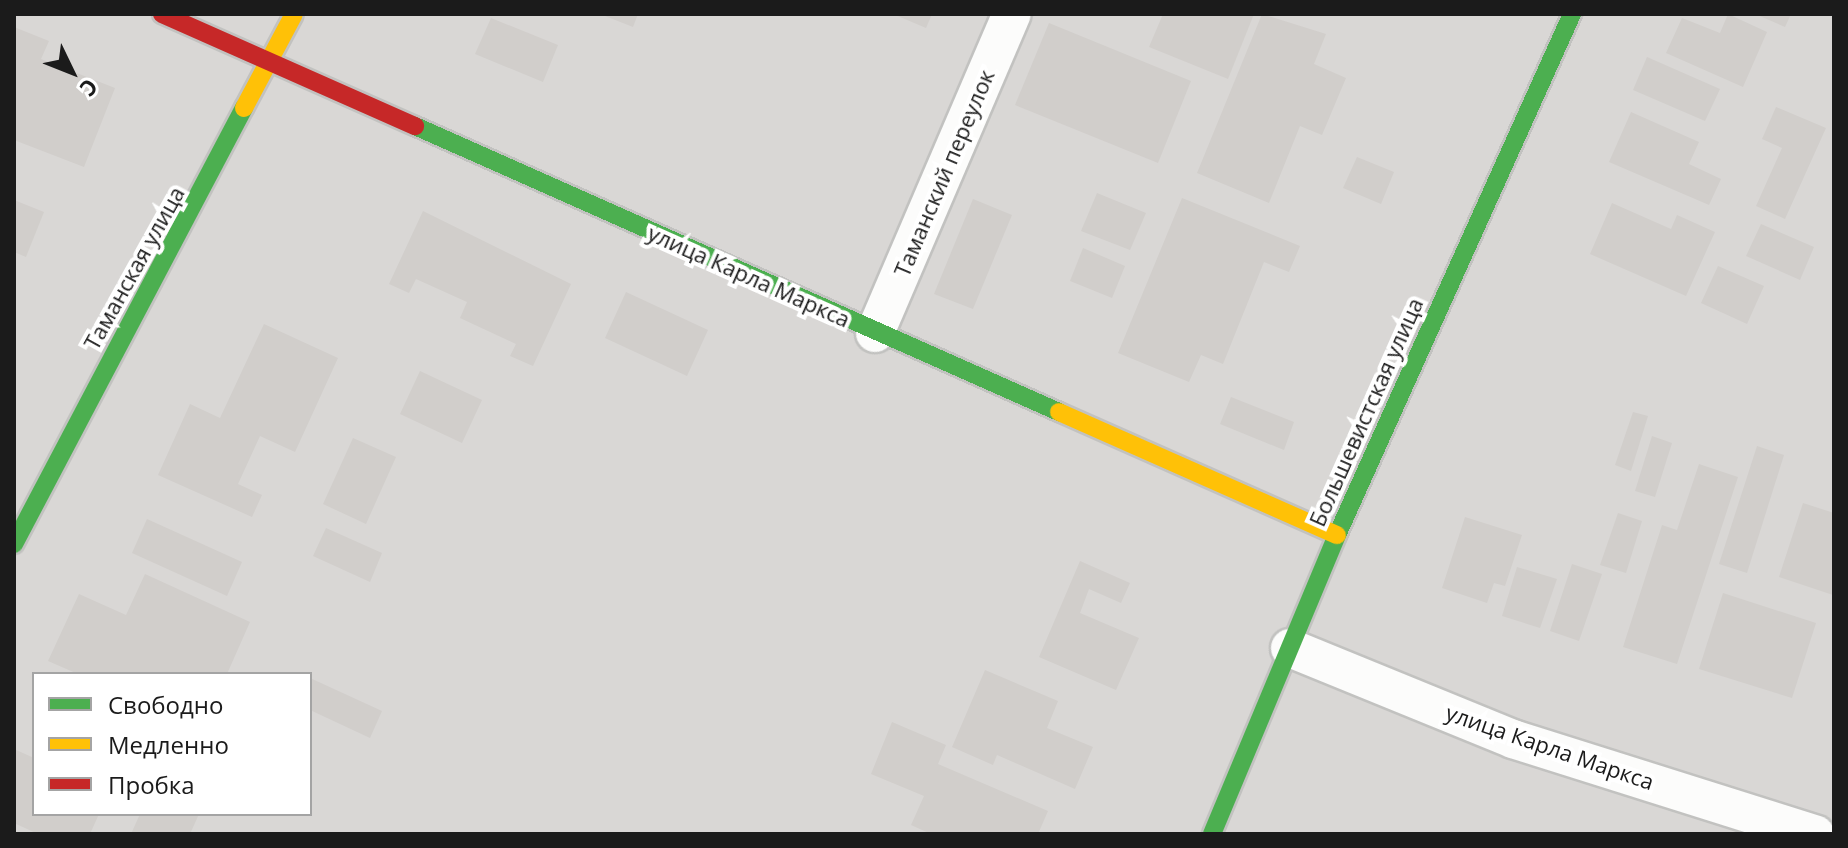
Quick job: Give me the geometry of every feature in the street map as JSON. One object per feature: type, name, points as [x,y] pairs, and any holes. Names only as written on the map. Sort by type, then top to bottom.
[{"type":"street","name":"улица Карла Маркса","points":[[162,14],[875,333],[1337,535]]},
{"type":"street","name":"Таманская улица","points":[[14,544],[273,62],[294,14]]},
{"type":"street","name":"Таманский переулок","points":[[875,333],[1012,14]]},
{"type":"street","name":"Большевистская улица","points":[[1212,834],[1337,535],[1572,14]]},
{"type":"street","name":"улица Карла Маркса","points":[[1290,648],[1513,739],[1815,834]]},
{"type":"shaded area","points":[[14,14],[1834,14],[1834,834],[14,834]]},
{"type":"building","points":[[600,14],[638,14],[633,27]]},
{"type":"building","points":[[893,14],[932,14],[926,28]]},
{"type":"building","points":[[1163,14],[1254,14],[1228,79],[1149,47]]},
{"type":"building","points":[[1262,14],[1326,34],[1314,64],[1346,78],[1322,135],[1300,126],[1269,203],[1197,173]]},
{"type":"building","points":[[1728,14],[1767,32],[1743,87],[1666,53],[1682,18],[1720,33]]},
{"type":"building","points":[[1755,14],[1791,14],[1785,27]]},
{"type":"building","points":[[491,18],[558,45],[543,82],[475,54]]},
{"type":"building","points":[[1049,23],[1191,81],[1158,163],[1015,105]]},
{"type":"building","points":[[14,27],[49,41],[41,59],[115,88],[84,167],[14,140]]},
{"type":"building","points":[[1647,57],[1720,89],[1705,121],[1633,90]]},
{"type":"building","points":[[1776,107],[1826,128],[1785,219],[1756,206],[1782,148],[1762,139]]},
{"type":"building","points":[[1631,112],[1699,142],[1689,164],[1721,179],[1709,205],[1609,162]]},
{"type":"building","points":[[1357,157],[1394,172],[1381,204],[1343,188]]},
{"type":"building","points":[[1097,193],[1146,213],[1130,250],[1081,231]]},
{"type":"building","points":[[1182,198],[1300,246],[1289,272],[1264,262],[1223,364],[1201,355],[1189,382],[1118,353]]},
{"type":"building","points":[[973,199],[1012,215],[973,309],[934,294]]},
{"type":"building","points":[[14,200],[44,212],[26,257],[14,252]]},
{"type":"building","points":[[1612,203],[1671,229],[1677,215],[1715,232],[1686,296],[1590,254]]},
{"type":"building","points":[[423,211],[571,284],[533,366],[510,356],[516,344],[460,318],[467,302],[416,279],[409,293],[389,284]]},
{"type":"building","points":[[1761,224],[1814,247],[1800,280],[1746,256]]},
{"type":"building","points":[[1083,248],[1125,266],[1112,298],[1070,281]]},
{"type":"building","points":[[1718,266],[1764,286],[1747,324],[1701,303]]},
{"type":"building","points":[[626,292],[708,330],[687,376],[605,338]]},
{"type":"building","points":[[264,324],[338,358],[295,452],[260,436],[238,484],[262,495],[252,517],[158,475],[190,404],[220,418]]},
{"type":"building","points":[[420,371],[482,400],[462,443],[400,414]]},
{"type":"building","points":[[1231,397],[1294,422],[1284,450],[1220,424]]},
{"type":"building","points":[[1633,412],[1648,416],[1631,471],[1615,465]]},
{"type":"building","points":[[1652,436],[1672,443],[1655,497],[1635,491]]},
{"type":"building","points":[[353,438],[396,457],[366,524],[323,504]]},
{"type":"building","points":[[1757,446],[1784,455],[1747,573],[1719,564]]},
{"type":"building","points":[[1699,464],[1738,477],[1677,664],[1623,647],[1662,525],[1677,530]]},
{"type":"building","points":[[1803,503],[1834,513],[1833,595],[1779,577]]},
{"type":"building","points":[[1618,513],[1642,521],[1626,573],[1600,565]]},
{"type":"building","points":[[1465,517],[1522,535],[1505,586],[1494,583],[1487,603],[1442,588]]},
{"type":"building","points":[[147,519],[242,562],[227,596],[132,553]]},
{"type":"building","points":[[326,528],[382,553],[370,582],[313,556]]},
{"type":"building","points":[[1080,561],[1130,583],[1121,603],[1089,589],[1080,613],[1139,638],[1116,690],[1039,657]]},
{"type":"building","points":[[1572,564],[1602,574],[1579,641],[1550,631]]},
{"type":"building","points":[[1517,567],[1557,579],[1540,628],[1502,616]]},
{"type":"building","points":[[145,574],[250,622],[228,672],[73,672],[48,661],[79,594],[126,615]]},
{"type":"building","points":[[1723,593],[1816,623],[1792,698],[1699,669]]},
{"type":"building","points":[[985,670],[1058,701],[1047,728],[1093,747],[1075,789],[997,755],[993,765],[952,747]]},
{"type":"building","points":[[312,679],[382,711],[370,738],[312,711]]},
{"type":"building","points":[[892,722],[946,745],[938,764],[1048,811],[1038,834],[931,834],[911,825],[924,796],[871,774]]},
{"type":"building","points":[[14,749],[32,757],[32,816],[98,816],[90,834],[38,834],[14,823]]},
{"type":"building","points":[[139,816],[198,816],[190,834],[131,834]]},
{"type":"traffic: fast","points":[[1212,834],[1337,535],[1572,14]]},
{"type":"traffic: fast","points":[[14,544],[244,108]]},
{"type":"traffic: fast","points":[[415,126],[1059,412]]},
{"type":"traffic: slow","points":[[244,108],[294,14]]},
{"type":"traffic: slow","points":[[1059,412],[1337,535]]},
{"type":"traffic: jam","points":[[162,14],[415,126]]}]
